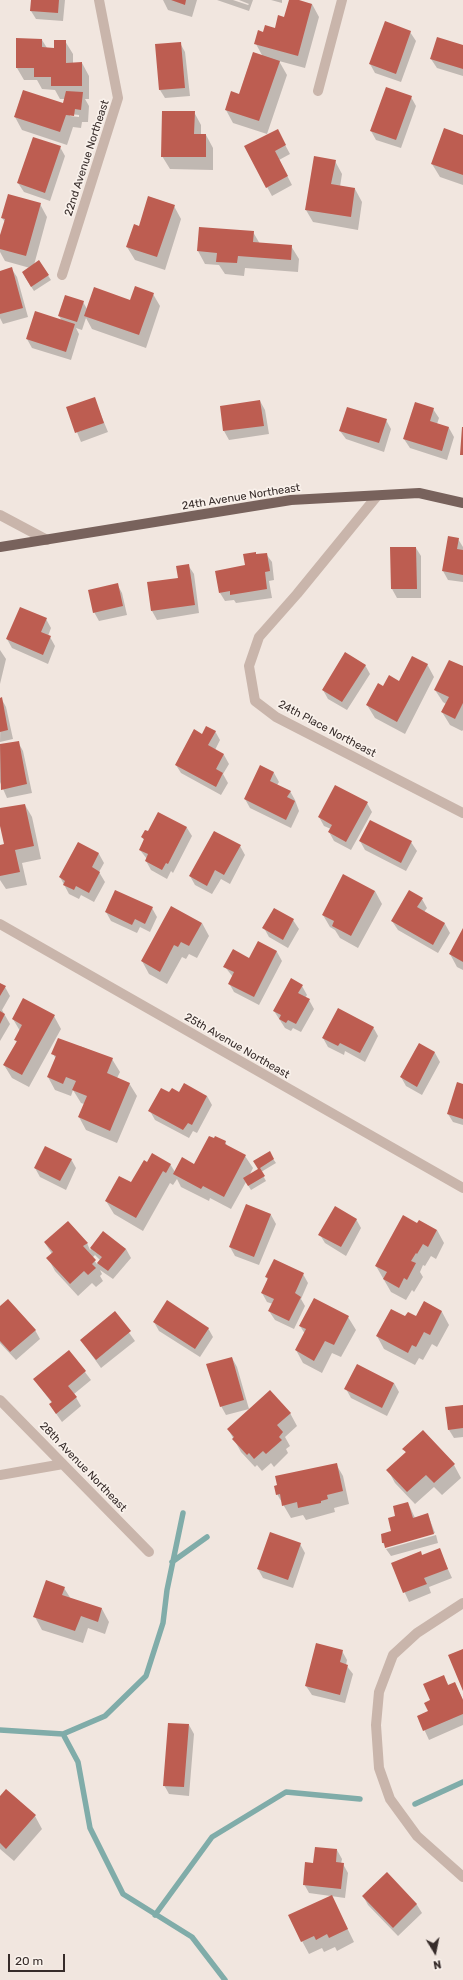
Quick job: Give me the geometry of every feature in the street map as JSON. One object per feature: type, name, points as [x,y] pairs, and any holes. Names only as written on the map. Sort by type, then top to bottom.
[{"type":"main road","name":"24th Avenue Northeast","points":[[0,547],[291,500],[419,493],[463,503]]},
{"type":"street","name":"22nd Avenue Northeast","points":[[62,276],[118,98],[99,0]]},
{"type":"street","points":[[318,91],[342,0]]},
{"type":"street","name":"24th Place Northeast","points":[[377,496],[297,594],[258,638],[249,666],[254,701],[282,720],[463,813]]},
{"type":"street","points":[[0,515],[48,540]]},
{"type":"street","points":[[0,552],[16,545]]},
{"type":"street","name":"25th Avenue Northeast","points":[[0,924],[462,1185]]},
{"type":"street","name":"28th Avenue Northeast","points":[[0,1400],[149,1552]]},
{"type":"street","points":[[0,1475],[63,1464]]},
{"type":"street","points":[[463,1603],[417,1633],[393,1655],[379,1692],[376,1725],[378,1768],[390,1799],[417,1836],[463,1877]]},
{"type":"building","points":[[31,0],[59,0],[58,13],[30,11]]},
{"type":"building","points":[[171,0],[186,0],[185,5]]},
{"type":"building","points":[[289,0],[299,0],[312,4],[298,56],[254,44],[258,30],[263,32],[265,25],[275,28],[278,15],[284,17]]},
{"type":"building","points":[[385,21],[411,31],[396,74],[369,64]]},
{"type":"building","points":[[437,37],[463,45],[463,69],[430,59]]},
{"type":"building","points":[[16,38],[42,39],[42,47],[54,48],[54,40],[66,40],[66,63],[82,62],[82,86],[51,86],[51,77],[34,77],[34,68],[16,68]]},
{"type":"building","points":[[181,42],[185,88],[159,90],[155,44]]},
{"type":"building","points":[[253,52],[280,61],[259,121],[225,110],[231,91],[239,94]]},
{"type":"building","points":[[386,87],[412,96],[396,140],[370,131]]},
{"type":"building","points":[[23,90],[63,103],[66,91],[83,92],[81,110],[75,109],[74,116],[66,115],[60,132],[14,117]]},
{"type":"building","points":[[162,111],[195,111],[194,134],[206,134],[206,157],[161,157]]},
{"type":"building","points":[[444,128],[463,135],[463,175],[431,164]]},
{"type":"building","points":[[278,129],[286,145],[275,151],[288,176],[266,188],[244,146]]},
{"type":"building","points":[[33,137],[61,146],[45,193],[17,183]]},
{"type":"building","points":[[314,156],[336,160],[331,184],[355,188],[351,217],[305,210]]},
{"type":"building","points":[[8,194],[41,203],[26,256],[0,249],[0,235],[5,219],[1,218]]},
{"type":"building","points":[[148,196],[175,205],[157,257],[126,247],[134,224],[139,226]]},
{"type":"building","points":[[199,227],[254,231],[253,242],[292,245],[291,260],[238,256],[237,263],[216,262],[217,253],[197,251]]},
{"type":"building","points":[[39,260],[49,275],[31,287],[22,272]]},
{"type":"building","points":[[12,267],[23,308],[0,314],[0,271]]},
{"type":"building","points":[[135,286],[154,293],[139,335],[84,316],[94,287],[130,300]]},
{"type":"building","points":[[65,295],[84,301],[77,322],[58,316]]},
{"type":"building","points":[[35,311],[75,324],[66,352],[26,339]]},
{"type":"building","points":[[95,397],[104,423],[75,433],[66,407]]},
{"type":"building","points":[[260,400],[264,426],[223,431],[220,406]]},
{"type":"building","points":[[415,402],[434,408],[430,421],[449,427],[442,451],[403,439]]},
{"type":"building","points":[[347,407],[387,419],[379,443],[339,431]]},
{"type":"building","points":[[462,427],[463,455],[460,455]]},
{"type":"building","points":[[448,536],[459,538],[457,549],[463,550],[463,575],[442,571]]},
{"type":"building","points":[[390,547],[416,547],[417,589],[391,589]]},
{"type":"building","points":[[256,552],[256,554],[267,553],[270,571],[265,572],[267,589],[230,595],[230,591],[219,593],[215,571],[245,565],[243,554]]},
{"type":"building","points":[[189,564],[195,605],[151,611],[147,582],[178,578],[176,566]]},
{"type":"building","points":[[118,583],[123,606],[93,613],[88,590]]},
{"type":"building","points":[[20,607],[47,618],[41,632],[51,636],[43,655],[6,639]]},
{"type":"building","points":[[345,652],[366,665],[342,702],[322,690]]},
{"type":"building","points":[[412,656],[428,664],[397,722],[366,705],[378,683],[383,686],[389,675],[399,681]]},
{"type":"building","points":[[449,660],[463,666],[463,703],[455,719],[441,712],[449,697],[434,690]]},
{"type":"building","points":[[2,697],[8,730],[0,732],[0,698]]},
{"type":"building","points":[[206,726],[216,731],[208,745],[224,754],[216,769],[223,773],[216,787],[175,765],[194,729],[202,734]]},
{"type":"building","points":[[19,741],[27,784],[1,790],[0,744]]},
{"type":"building","points":[[260,765],[274,772],[270,781],[291,791],[287,797],[295,801],[286,820],[244,799]]},
{"type":"building","points":[[335,785],[368,802],[346,842],[328,832],[332,825],[318,817]]},
{"type":"building","points":[[25,804],[34,846],[15,850],[20,872],[0,876],[0,845],[4,844],[0,826],[0,808]]},
{"type":"building","points":[[158,812],[187,827],[168,864],[166,863],[162,870],[145,861],[148,854],[139,850],[144,839],[141,837],[145,830],[148,831]]},
{"type":"building","points":[[370,820],[412,841],[401,863],[359,841]]},
{"type":"building","points":[[214,831],[241,845],[224,875],[215,870],[207,886],[189,876]]},
{"type":"building","points":[[78,842],[99,853],[92,867],[100,872],[89,893],[76,886],[74,890],[63,885],[65,881],[59,877]]},
{"type":"building","points":[[343,874],[375,891],[351,936],[332,926],[334,921],[322,915]]},
{"type":"building","points":[[115,890],[153,907],[145,924],[135,919],[132,925],[105,912]]},
{"type":"building","points":[[409,890],[423,898],[417,907],[445,923],[433,945],[391,921]]},
{"type":"building","points":[[171,906],[202,923],[189,946],[181,942],[178,947],[174,945],[160,972],[141,961]]},
{"type":"building","points":[[274,908],[294,919],[283,940],[262,928]]},
{"type":"building","points":[[463,928],[463,962],[449,954]]},
{"type":"building","points":[[258,941],[277,951],[254,997],[228,984],[234,972],[223,967],[233,949],[249,958]]},
{"type":"building","points":[[291,978],[303,985],[298,993],[310,999],[296,1024],[288,1020],[286,1023],[279,1019],[281,1015],[273,1011]]},
{"type":"building","points":[[0,983],[6,986],[0,996]]},
{"type":"building","points":[[23,998],[55,1015],[22,1075],[3,1065],[17,1041],[14,1040],[22,1025],[12,1019]]},
{"type":"building","points":[[338,1008],[374,1027],[360,1053],[340,1043],[338,1046],[322,1038]]},
{"type":"building","points":[[0,1011],[5,1014],[0,1024]]},
{"type":"building","points":[[58,1038],[113,1058],[107,1073],[130,1083],[110,1131],[78,1117],[87,1096],[72,1090],[76,1081],[66,1077],[63,1084],[47,1077],[56,1056],[51,1054]]},
{"type":"building","points":[[419,1043],[435,1052],[417,1087],[400,1077]]},
{"type":"building","points":[[457,1082],[463,1084],[463,1119],[447,1114]]},
{"type":"building","points":[[184,1083],[207,1096],[192,1125],[188,1123],[183,1130],[148,1111],[161,1088],[169,1092],[172,1088],[179,1092]]},
{"type":"building","points":[[209,1136],[214,1138],[215,1136],[226,1141],[225,1144],[246,1155],[224,1197],[203,1186],[201,1189],[173,1174],[182,1157],[194,1164]]},
{"type":"building","points":[[45,1146],[72,1159],[60,1181],[34,1168]]},
{"type":"building","points":[[270,1151],[274,1159],[260,1168],[265,1176],[248,1186],[243,1178],[258,1169],[253,1161]]},
{"type":"building","points":[[152,1153],[171,1164],[166,1173],[163,1171],[136,1218],[105,1201],[119,1176],[131,1182],[144,1160],[147,1162]]},
{"type":"building","points":[[246,1204],[271,1214],[254,1257],[229,1247]]},
{"type":"building","points":[[335,1206],[357,1219],[341,1247],[318,1235]]},
{"type":"building","points":[[403,1215],[417,1223],[419,1220],[437,1230],[428,1247],[423,1244],[417,1254],[416,1253],[411,1261],[416,1263],[407,1280],[404,1278],[399,1288],[383,1279],[387,1272],[375,1266]]},
{"type":"building","points":[[68,1221],[88,1243],[83,1246],[96,1260],[92,1264],[96,1268],[88,1275],[84,1271],[70,1284],[46,1258],[53,1252],[44,1242]]},
{"type":"building","points":[[103,1231],[126,1249],[108,1271],[97,1263],[102,1257],[90,1248]]},
{"type":"building","points":[[274,1259],[304,1273],[295,1293],[301,1297],[289,1321],[268,1311],[274,1299],[261,1293],[268,1278],[265,1277]]},
{"type":"building","points":[[314,1298],[349,1316],[334,1345],[325,1341],[314,1361],[295,1350],[306,1329],[299,1326]]},
{"type":"building","points":[[8,1299],[36,1330],[10,1352],[0,1341],[0,1306]]},
{"type":"building","points":[[167,1300],[209,1328],[195,1349],[153,1322]]},
{"type":"building","points":[[424,1301],[442,1311],[430,1335],[424,1332],[416,1347],[412,1345],[408,1353],[376,1336],[391,1309],[405,1316],[408,1312],[416,1316]]},
{"type":"building","points":[[115,1311],[131,1331],[96,1360],[80,1340]]},
{"type":"building","points":[[69,1350],[86,1371],[68,1386],[77,1397],[56,1414],[49,1404],[52,1402],[33,1379]]},
{"type":"building","points":[[232,1357],[244,1400],[220,1407],[206,1364]]},
{"type":"building","points":[[357,1364],[394,1383],[382,1408],[344,1389]]},
{"type":"building","points":[[270,1390],[291,1413],[277,1425],[283,1432],[279,1437],[282,1440],[266,1454],[263,1451],[254,1459],[249,1453],[247,1455],[232,1439],[234,1437],[227,1429]]},
{"type":"building","points":[[463,1405],[463,1428],[448,1430],[445,1407]]},
{"type":"building","points":[[423,1430],[455,1464],[434,1483],[426,1475],[407,1492],[386,1470],[406,1452],[402,1449]]},
{"type":"building","points":[[337,1463],[343,1491],[327,1495],[328,1499],[321,1501],[321,1503],[298,1508],[297,1502],[282,1506],[280,1494],[276,1495],[274,1486],[277,1485],[275,1476]]},
{"type":"building","points":[[408,1502],[413,1518],[428,1513],[434,1534],[385,1548],[384,1543],[382,1543],[381,1534],[391,1531],[388,1518],[395,1516],[393,1506]]},
{"type":"building","points":[[270,1532],[301,1543],[288,1580],[257,1569]]},
{"type":"building","points":[[440,1548],[448,1569],[424,1578],[427,1584],[403,1593],[391,1563],[421,1551],[422,1555]]},
{"type":"building","points":[[46,1580],[65,1587],[62,1595],[102,1608],[98,1622],[81,1616],[75,1631],[33,1617]]},
{"type":"building","points":[[316,1643],[343,1650],[340,1662],[348,1665],[340,1695],[305,1686]]},
{"type":"building","points":[[463,1649],[463,1691],[448,1655]]},
{"type":"building","points":[[444,1675],[448,1685],[455,1682],[463,1700],[463,1714],[423,1731],[417,1716],[428,1711],[424,1703],[430,1700],[423,1684]]},
{"type":"building","points":[[168,1723],[189,1724],[184,1787],[163,1786]]},
{"type":"building","points":[[6,1789],[36,1815],[6,1849],[0,1843],[0,1796]]},
{"type":"building","points":[[315,1847],[337,1849],[336,1862],[344,1863],[341,1889],[303,1885],[305,1862],[313,1863]]},
{"type":"building","points":[[387,1872],[417,1904],[393,1928],[362,1896]]},
{"type":"building","points":[[332,1895],[348,1929],[329,1938],[327,1934],[316,1940],[314,1936],[301,1942],[288,1915]]},
{"type":"waterway","points":[[63,1734],[105,1716],[146,1676],[163,1623],[167,1590],[183,1513]]},
{"type":"waterway","points":[[172,1562],[207,1537]]},
{"type":"waterway","points":[[0,1730],[63,1734],[78,1762],[90,1828],[123,1894],[192,1937],[225,1980]]},
{"type":"waterway","points":[[415,1804],[463,1782]]},
{"type":"waterway","points":[[155,1915],[212,1837],[286,1792],[360,1799]]}]
